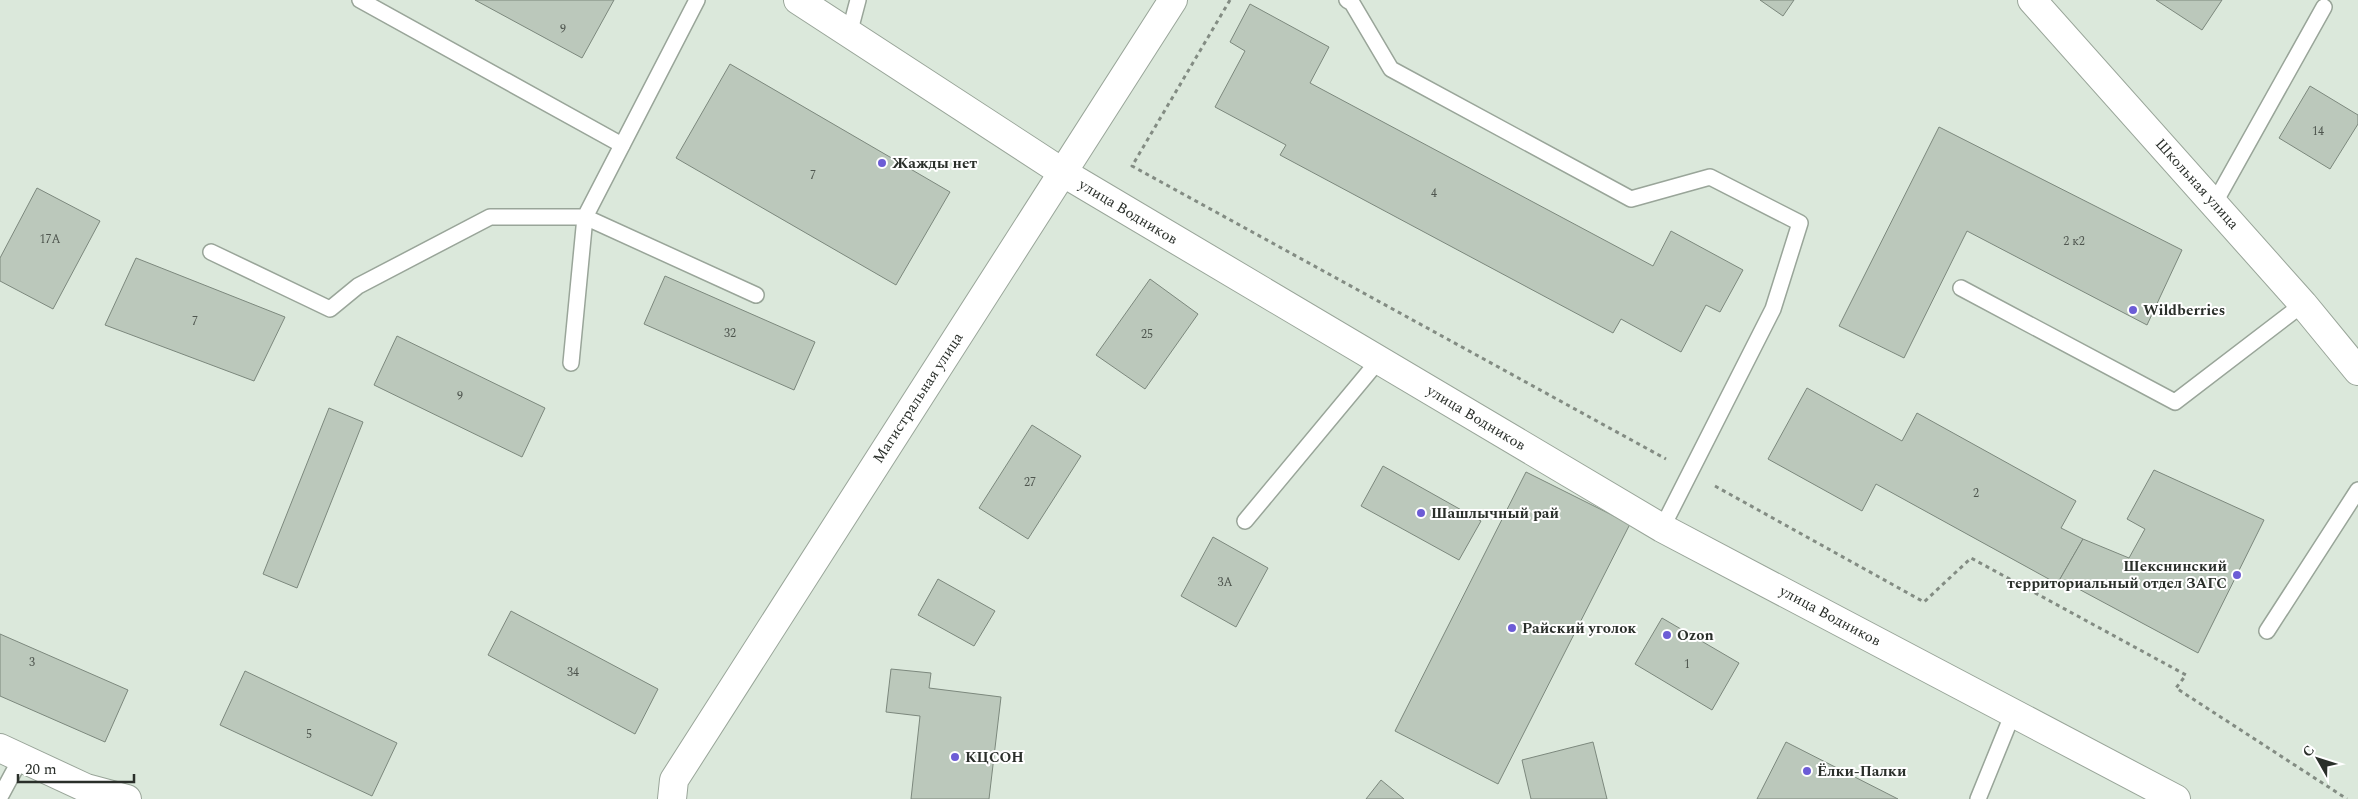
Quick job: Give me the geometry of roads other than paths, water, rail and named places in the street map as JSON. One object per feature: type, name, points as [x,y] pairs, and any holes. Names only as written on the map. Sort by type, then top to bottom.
[{"type":"street","name":"улица Водников","points":[[798,0],[1062,172],[1662,528],[2176,799]]},
{"type":"street","name":"Магистральная улица","points":[[672,799],[674,780],[1173,0]]},
{"type":"street","name":"Школьная улица","points":[[2032,0],[2303,304],[2358,371]]},
{"type":"street","points":[[11,753],[86,788],[127,799]]},
{"type":"lane","points":[[360,0],[622,145]]},
{"type":"lane","points":[[570,363],[585,217],[697,0]]},
{"type":"lane","points":[[849,34],[858,0]]},
{"type":"lane","points":[[1347,0],[1352,3],[1391,69],[1631,199],[1710,177],[1800,223],[1772,309],[1662,528]]},
{"type":"lane","points":[[2214,204],[2324,7]]},
{"type":"lane","points":[[211,252],[330,309],[358,286],[490,217],[585,217],[756,295]]},
{"type":"lane","points":[[1961,288],[2175,402],[2303,304]]},
{"type":"lane","points":[[1245,521],[1379,360]]},
{"type":"lane","points":[[2267,631],[2358,490]]},
{"type":"lane","points":[[1978,799],[2013,713]]},
{"type":"lane","points":[[0,797],[11,753]]},
{"type":"place","name":"Жажды нет","points":[[882,163]]},
{"type":"place","name":"Wildberries","points":[[2133,310]]},
{"type":"place","name":"Шашлычный рай","points":[[1421,513]]},
{"type":"place","name":"Шекснинский территориальный отдел ЗАГС","points":[[2237,575]]},
{"type":"place","name":"Райский уголок","points":[[1512,628]]},
{"type":"place","name":"Ozon","points":[[1667,635]]},
{"type":"place","name":"КЦСОН","points":[[955,757]]},
{"type":"place","name":"Ёлки-Палки","points":[[1807,771]]}]
